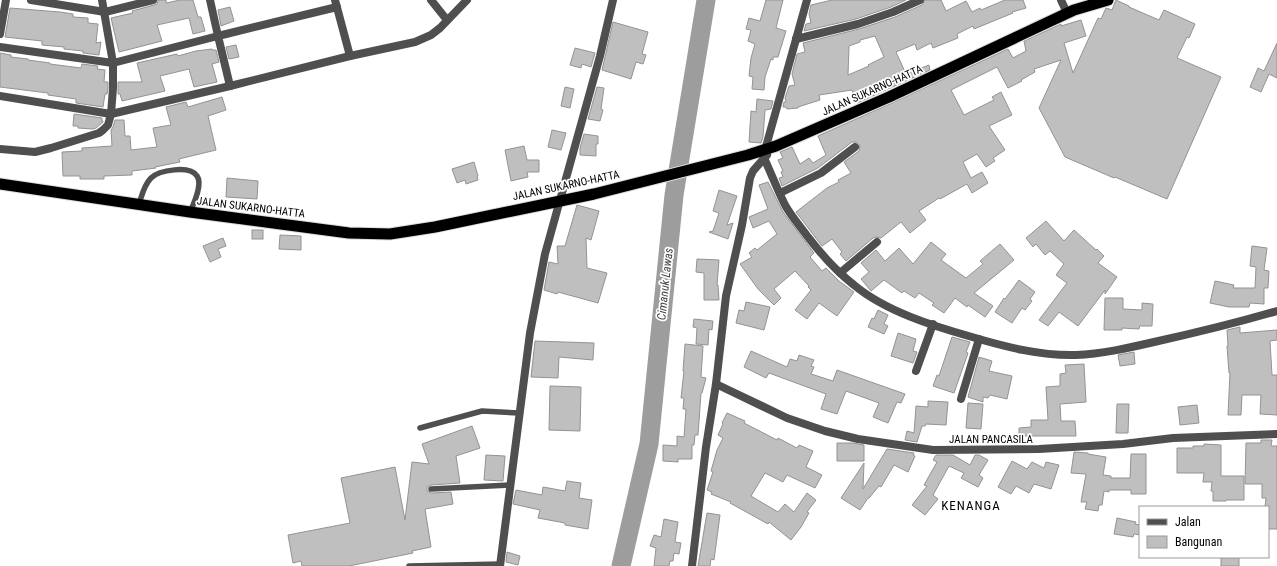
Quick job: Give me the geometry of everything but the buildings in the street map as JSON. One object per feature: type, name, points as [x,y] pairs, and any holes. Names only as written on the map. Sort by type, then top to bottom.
[{"type":"highway","name":"JALAN SUKARNO-HATTA","points":[[0,184],[190,212],[349,233],[390,234],[435,227],[594,194],[768,151],[889,97],[1067,13],[1108,0]]},
{"type":"street","points":[[0,34],[6,0]]},
{"type":"street","points":[[31,0],[105,12],[153,0]]},
{"type":"street","points":[[0,149],[35,152],[99,133],[108,125],[111,114],[113,63],[102,0]]},
{"type":"street","points":[[210,0],[230,86]]},
{"type":"street","points":[[431,0],[447,20]]},
{"type":"street","points":[[0,96],[111,114],[350,56],[415,42],[431,35],[440,28],[467,0]]},
{"type":"street","points":[[500,565],[530,333],[545,254],[614,0]]},
{"type":"street","points":[[692,566],[726,296],[742,225],[749,184],[753,171],[768,151],[807,0]]},
{"type":"street","points":[[796,39],[858,24],[893,12],[920,0]]},
{"type":"street","points":[[1061,0],[1067,13]]},
{"type":"street","points":[[0,47],[113,63],[336,4],[350,56]]},
{"type":"street","points":[[780,193],[821,172],[855,148]]},
{"type":"street","points":[[768,151],[780,193],[792,216],[813,244],[840,273],[868,295],[908,316],[979,339],[1007,347],[1042,352],[1083,354],[1125,348],[1163,340],[1277,311]]},
{"type":"street","points":[[840,273],[877,242]]},
{"type":"street","points":[[916,371],[933,324]]},
{"type":"street","points":[[961,399],[979,339]]},
{"type":"street","name":"JALAN PANCASILA","points":[[716,384],[787,418],[825,431],[858,439],[933,450],[1039,449],[1123,444],[1173,438],[1277,434]]},
{"type":"lane","points":[[139,204],[145,186],[152,177],[165,171],[184,170],[193,172],[198,176],[199,180],[197,195],[190,212]]},
{"type":"lane","points":[[420,428],[482,411],[519,413]]},
{"type":"lane","points":[[431,489],[510,485]]},
{"type":"lane","points":[[409,566],[500,565]]},
{"type":"waterway","name":"Cimanuk Lawas","points":[[621,566],[649,444],[674,195],[706,0]]},
{"type":"district","name":"KENANGA","points":[[971,505]]}]
